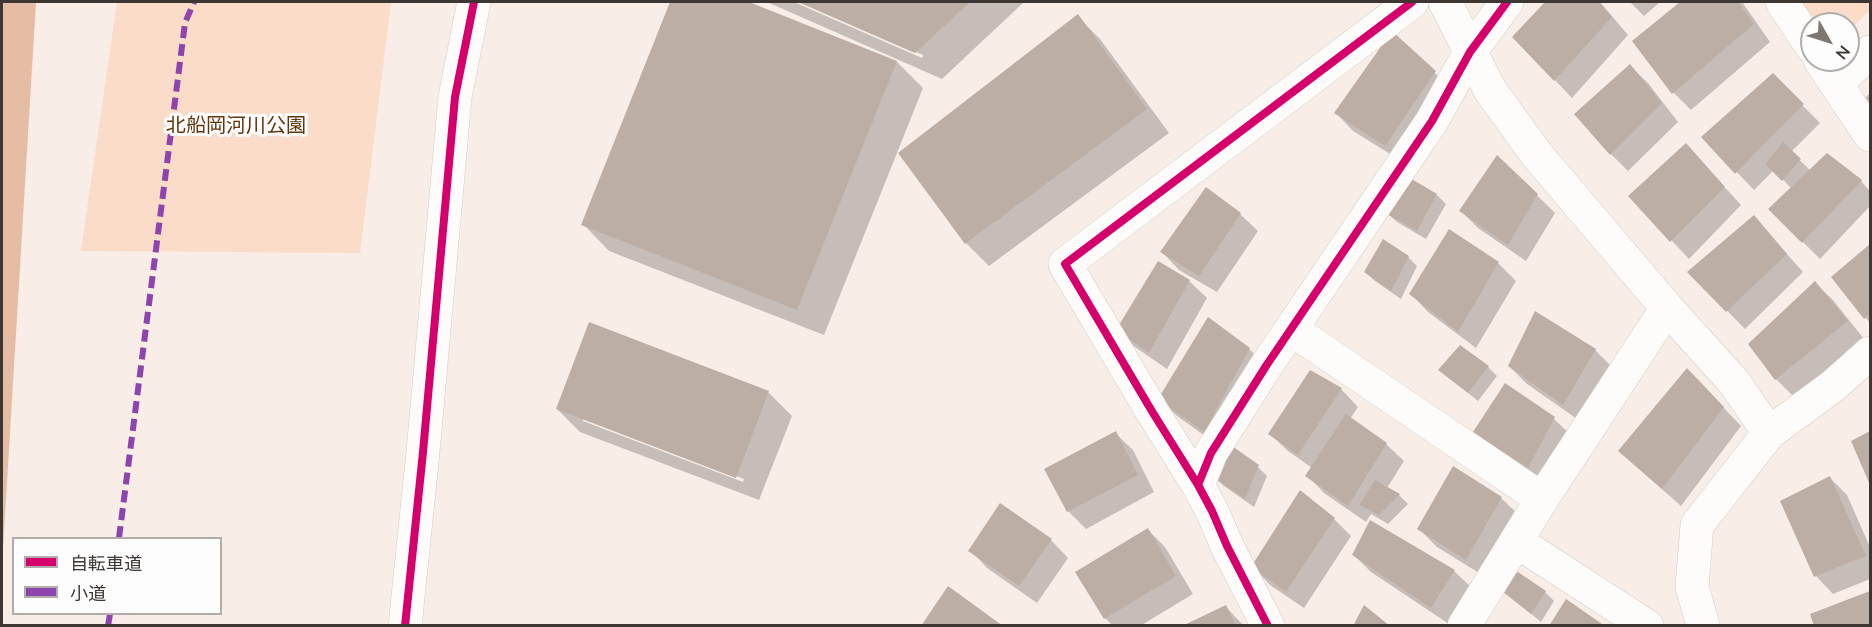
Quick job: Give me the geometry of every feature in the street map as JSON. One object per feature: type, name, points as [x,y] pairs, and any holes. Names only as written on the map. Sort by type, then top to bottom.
[{"type":"street","points":[[405,626],[455,97],[474,2]]},
{"type":"street","points":[[1268,626],[1198,485],[1065,264],[1412,2]]},
{"type":"street","points":[[1444,2],[1490,90],[1537,155],[1667,308],[1734,382],[1769,433]]},
{"type":"street","points":[[1198,485],[1211,453],[1291,329],[1432,122],[1470,52],[1507,2]]},
{"type":"street","points":[[1782,2],[1800,29]]},
{"type":"street","points":[[1828,72],[1870,135]]},
{"type":"street","points":[[1464,626],[1542,499],[1667,308]]},
{"type":"street","points":[[1291,329],[1542,499]]},
{"type":"street","points":[[1703,626],[1692,586],[1697,525],[1769,433],[1833,386],[1870,353]]},
{"type":"street","points":[[1516,541],[1647,626]]},
{"type":"green space","name":"北船岡河川公園","points":[[117,2],[391,2],[360,253],[81,251]]},
{"type":"green space","points":[[1801,2],[1870,2],[1870,10],[1860,20],[1860,12],[1807,12]]},
{"type":"shaded area","points":[[2,2],[36,2],[2,565]]},
{"type":"building","points":[[670,2],[749,2],[897,61],[797,310],[581,225]]},
{"type":"building","points":[[798,2],[970,2],[915,53]]},
{"type":"building","points":[[1545,2],[1599,2],[1612,17],[1554,81],[1512,37]]},
{"type":"building","points":[[1680,2],[1738,2],[1754,24],[1672,94],[1632,41]]},
{"type":"building","points":[[1078,14],[1147,109],[965,244],[898,153]]},
{"type":"building","points":[[1392,31],[1436,71],[1385,146],[1334,113]]},
{"type":"building","points":[[1630,64],[1662,103],[1610,155],[1574,114]]},
{"type":"building","points":[[1773,73],[1804,104],[1735,174],[1701,137]]},
{"type":"building","points":[[1783,142],[1801,159],[1782,181],[1765,164]]},
{"type":"building","points":[[1686,143],[1725,187],[1670,242],[1628,196]]},
{"type":"building","points":[[1827,153],[1862,180],[1802,243],[1768,209]]},
{"type":"building","points":[[1497,155],[1538,194],[1508,245],[1459,211]]},
{"type":"building","points":[[1410,178],[1437,194],[1417,231],[1385,213]]},
{"type":"building","points":[[1206,187],[1241,213],[1199,276],[1160,252]]},
{"type":"building","points":[[1754,215],[1787,254],[1726,312],[1687,272]]},
{"type":"building","points":[[1449,229],[1499,262],[1458,332],[1409,294]]},
{"type":"building","points":[[1383,239],[1409,256],[1391,291],[1364,272]]},
{"type":"building","points":[[1870,244],[1870,314],[1864,319],[1831,277]]},
{"type":"building","points":[[1158,261],[1190,280],[1149,353],[1116,330]]},
{"type":"building","points":[[1815,281],[1848,321],[1775,380],[1748,344]]},
{"type":"building","points":[[1535,311],[1596,349],[1563,405],[1508,366]]},
{"type":"building","points":[[1208,317],[1250,348],[1204,432],[1158,399]]},
{"type":"building","points":[[589,322],[769,391],[736,478],[556,409]]},
{"type":"building","points":[[1460,345],[1489,366],[1468,393],[1438,370]]},
{"type":"building","points":[[1687,368],[1724,407],[1662,489],[1618,451]]},
{"type":"building","points":[[1310,370],[1342,388],[1298,455],[1268,434]]},
{"type":"building","points":[[1505,383],[1555,417],[1528,468],[1473,432]]},
{"type":"building","points":[[1346,414],[1387,443],[1348,506],[1305,476]]},
{"type":"building","points":[[1116,431],[1138,475],[1067,512],[1044,469]]},
{"type":"building","points":[[1870,431],[1870,485],[1851,441]]},
{"type":"building","points":[[1232,446],[1259,465],[1245,499],[1213,477]]},
{"type":"building","points":[[1453,466],[1502,497],[1466,560],[1417,529]]},
{"type":"building","points":[[1830,476],[1866,556],[1814,577],[1780,501]]},
{"type":"building","points":[[1375,480],[1400,494],[1379,515],[1359,505]]},
{"type":"building","points":[[1300,490],[1335,518],[1286,592],[1251,567]]},
{"type":"building","points":[[1000,503],[1052,539],[1019,586],[968,551]]},
{"type":"building","points":[[1370,520],[1455,570],[1431,608],[1352,555]]},
{"type":"building","points":[[1148,528],[1176,576],[1104,619],[1075,572]]},
{"type":"building","points":[[1515,570],[1546,591],[1531,614],[1503,592]]},
{"type":"building","points":[[948,586],[1003,626],[921,626]]},
{"type":"building","points":[[1870,591],[1870,626],[1814,626],[1810,614]]},
{"type":"building","points":[[1566,599],[1605,626],[1549,626]]},
{"type":"building","points":[[1226,605],[1236,626],[1182,626]]},
{"type":"building","points":[[1364,605],[1390,626],[1353,626]]},
{"type":"marked path","points":[[119,537],[185,23],[194,2]]},
{"type":"marked path","points":[[108,626],[110,615]]},
{"type":"cycle path","points":[[405,626],[455,97],[474,2]]},
{"type":"cycle path","points":[[1198,485],[1065,264],[1412,2]]},
{"type":"cycle path","points":[[1268,626],[1198,485],[1211,453],[1266,366],[1432,121],[1470,52],[1507,2]]}]
